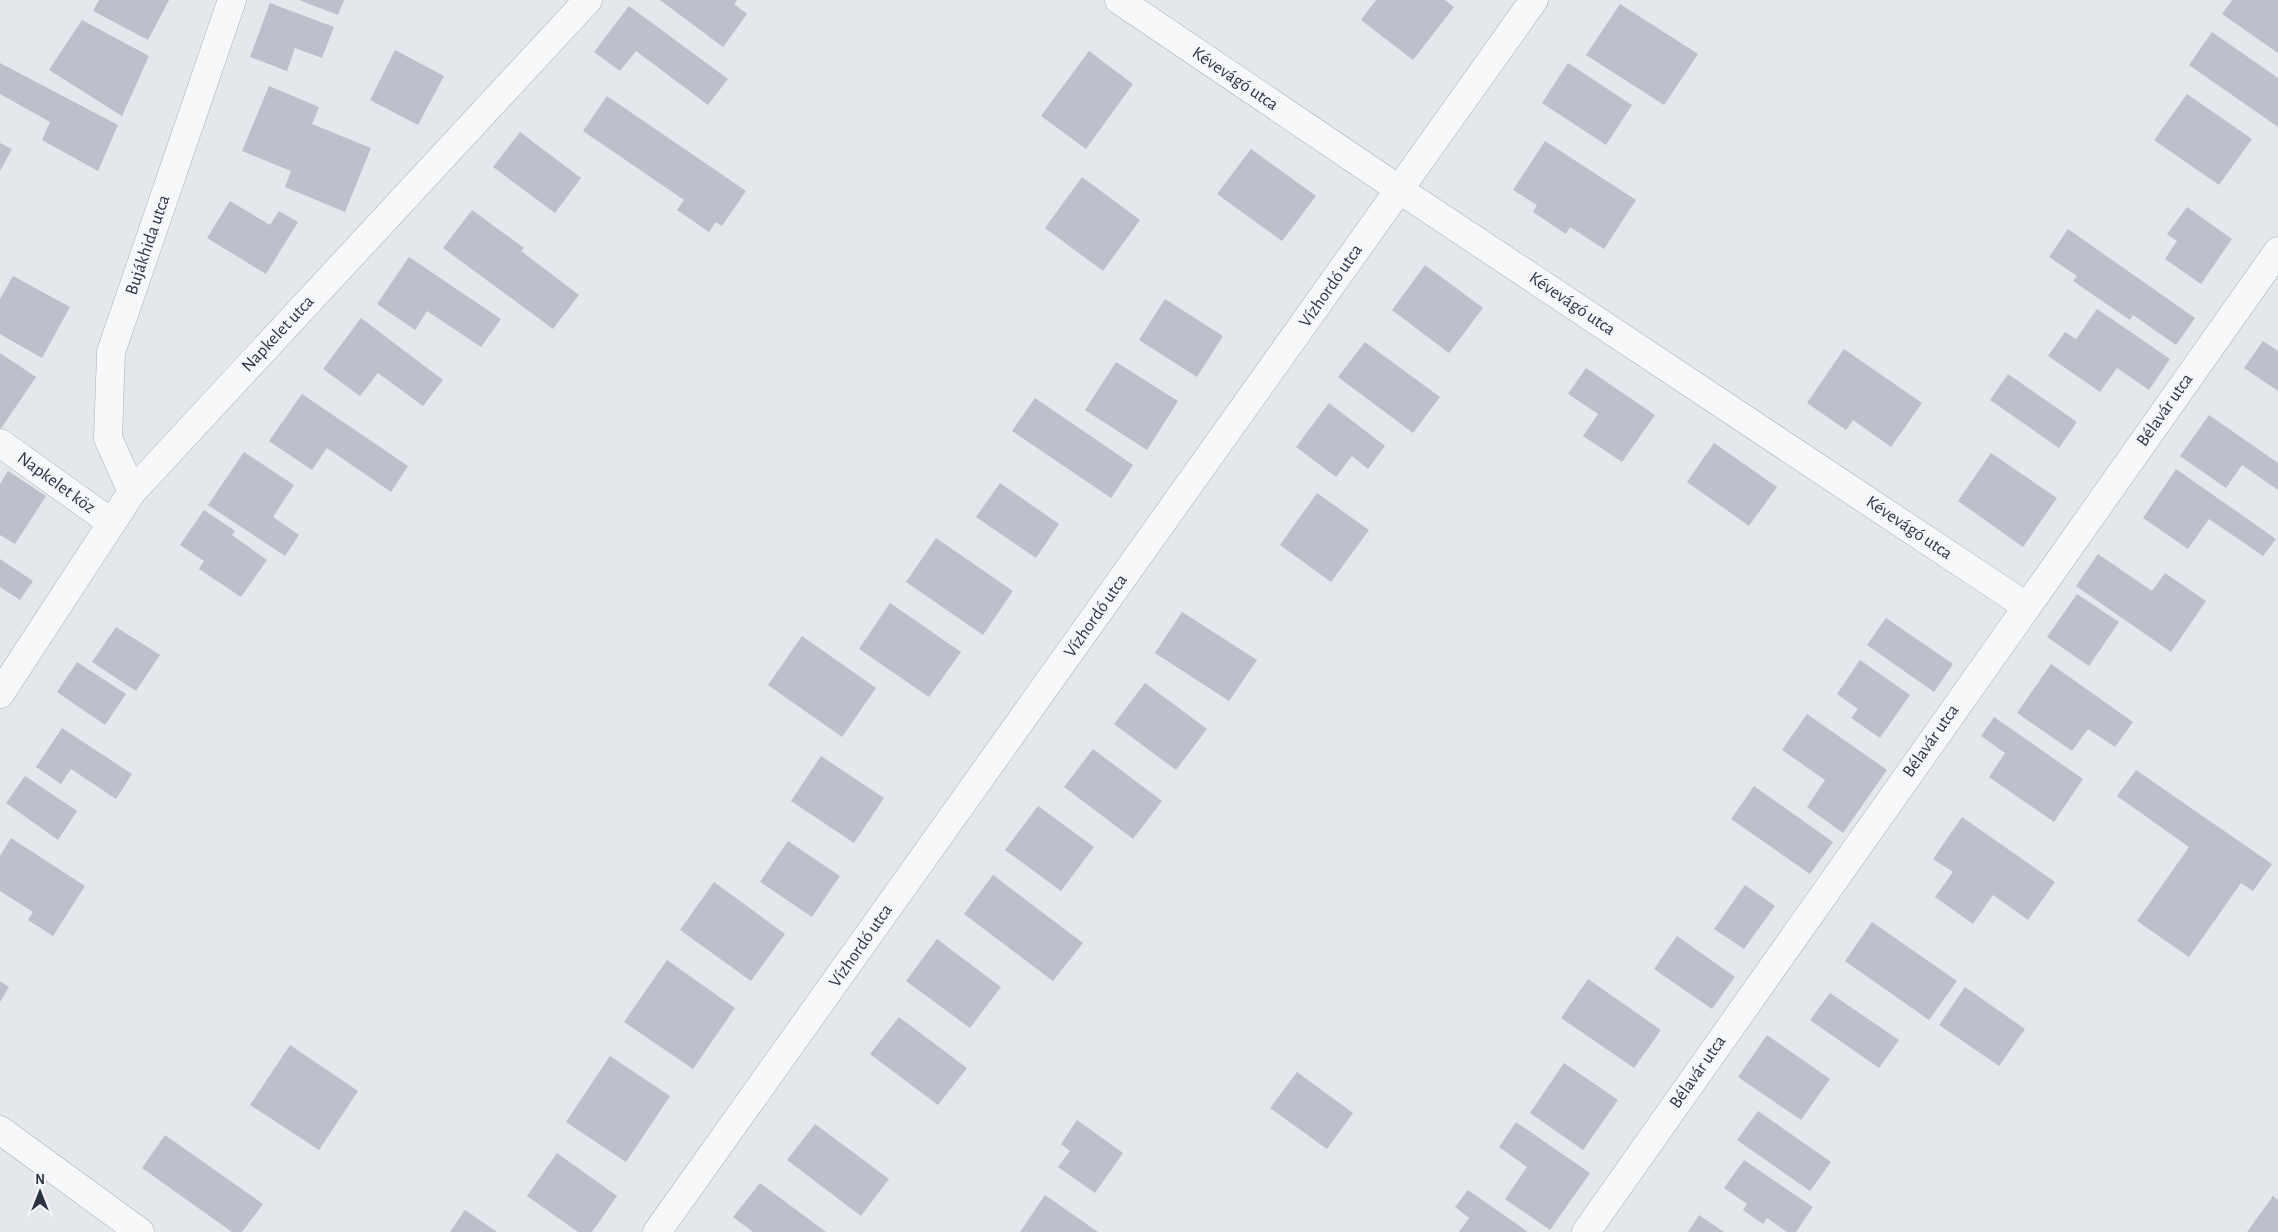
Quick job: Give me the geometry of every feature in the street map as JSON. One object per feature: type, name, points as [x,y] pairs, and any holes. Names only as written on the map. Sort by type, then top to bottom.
[{"type":"street","name":"Bujákhida utca","points":[[132,492],[108,438],[111,352],[232,0]]},
{"type":"street","name":"Napkelet utca","points":[[0,694],[132,492],[588,0]]},
{"type":"street","name":"Kévevágó utca","points":[[1119,0],[1400,190],[2026,606]]},
{"type":"street","name":"Vízhordó utca","points":[[657,1232],[1534,0]]},
{"type":"street","name":"Bélavár utca","points":[[1586,1232],[2278,251]]},
{"type":"street","name":"Napkelet köz","points":[[0,443],[112,523]]},
{"type":"street","points":[[0,1130],[140,1232]]},
{"type":"building","points":[[99,0],[169,0],[148,40],[93,11]]},
{"type":"building","points":[[299,0],[344,0],[338,15]]},
{"type":"building","points":[[660,0],[737,0],[734,4],[747,14],[723,47]]},
{"type":"building","points":[[1376,0],[1445,0],[1454,7],[1413,60],[1361,20]]},
{"type":"building","points":[[2232,0],[2278,0],[2278,53],[2222,14]]},
{"type":"building","points":[[270,3],[334,27],[322,58],[295,48],[287,71],[250,57]]},
{"type":"building","points":[[1620,4],[1698,54],[1664,105],[1586,55]]},
{"type":"building","points":[[629,6],[728,79],[708,105],[636,51],[620,71],[594,52]]},
{"type":"building","points":[[82,20],[149,56],[122,116],[49,70]]},
{"type":"building","points":[[2212,32],[2278,78],[2278,127],[2189,65]]},
{"type":"building","points":[[395,50],[444,76],[418,125],[370,100]]},
{"type":"building","points":[[1089,51],[1133,84],[1086,149],[1041,116]]},
{"type":"building","points":[[0,63],[118,125],[98,171],[42,140],[50,122],[0,94]]},
{"type":"building","points":[[1568,63],[1632,105],[1606,145],[1542,103]]},
{"type":"building","points":[[269,86],[319,107],[312,124],[371,148],[345,212],[285,187],[291,171],[242,151]]},
{"type":"building","points":[[2187,94],[2252,139],[2219,185],[2154,140]]},
{"type":"building","points":[[607,96],[746,191],[722,226],[716,222],[709,232],[677,210],[684,200],[583,131]]},
{"type":"building","points":[[520,132],[581,178],[555,213],[493,167]]},
{"type":"building","points":[[1545,141],[1636,200],[1604,249],[1570,227],[1566,234],[1533,212],[1537,205],[1513,190]]},
{"type":"building","points":[[0,143],[12,149],[0,171]]},
{"type":"building","points":[[1251,149],[1316,196],[1282,241],[1217,194]]},
{"type":"building","points":[[1082,177],[1140,220],[1103,271],[1045,228]]},
{"type":"building","points":[[230,201],[270,225],[279,211],[298,222],[266,274],[207,238]]},
{"type":"building","points":[[2187,207],[2232,239],[2201,284],[2165,259],[2177,241],[2167,234]]},
{"type":"building","points":[[472,210],[524,248],[521,251],[579,295],[553,329],[443,248]]},
{"type":"building","points":[[2068,229],[2195,318],[2176,345],[2133,315],[2130,320],[2073,281],[2077,276],[2049,257]]},
{"type":"building","points":[[409,257],[501,319],[481,347],[427,311],[415,330],[377,304]]},
{"type":"building","points":[[1425,265],[1483,308],[1449,353],[1392,310]]},
{"type":"building","points":[[13,276],[70,307],[42,358],[0,334],[0,299]]},
{"type":"building","points":[[1165,299],[1223,336],[1197,377],[1139,340]]},
{"type":"building","points":[[2097,309],[2170,359],[2149,390],[2117,368],[2100,392],[2048,356],[2065,332],[2076,339]]},
{"type":"building","points":[[361,318],[443,380],[423,406],[378,373],[360,396],[323,369]]},
{"type":"building","points":[[2263,341],[2278,351],[2278,391],[2244,368]]},
{"type":"building","points":[[1365,342],[1440,397],[1413,433],[1338,377]]},
{"type":"building","points":[[1844,349],[1922,403],[1891,447],[1853,420],[1846,430],[1807,403]]},
{"type":"building","points":[[0,353],[36,377],[0,430]]},
{"type":"building","points":[[1116,362],[1178,401],[1147,450],[1085,410]]},
{"type":"building","points":[[1586,368],[1655,415],[1622,462],[1583,436],[1598,414],[1568,394]]},
{"type":"building","points":[[2008,374],[2077,422],[2059,448],[1990,400]]},
{"type":"building","points":[[302,394],[408,466],[391,492],[327,448],[312,470],[269,441]]},
{"type":"building","points":[[1035,398],[1133,465],[1111,498],[1012,431]]},
{"type":"building","points":[[1329,403],[1385,446],[1368,469],[1352,456],[1336,477],[1296,447]]},
{"type":"building","points":[[2209,415],[2278,463],[2278,490],[2242,465],[2226,488],[2180,456]]},
{"type":"building","points":[[1714,443],[1777,487],[1749,526],[1687,482]]},
{"type":"building","points":[[244,452],[294,485],[273,517],[299,535],[285,556],[208,505]]},
{"type":"building","points":[[1991,453],[2057,498],[2023,547],[1958,501]]},
{"type":"building","points":[[2176,469],[2276,539],[2263,556],[2209,519],[2188,549],[2143,518]]},
{"type":"building","points":[[8,471],[46,496],[15,544],[0,535],[0,484]]},
{"type":"building","points":[[1000,483],[1059,524],[1036,558],[976,517]]},
{"type":"building","points":[[1317,493],[1369,530],[1331,582],[1280,545]]},
{"type":"building","points":[[204,510],[235,531],[232,535],[267,560],[241,597],[199,569],[204,561],[180,545]]},
{"type":"building","points":[[936,538],[1013,591],[983,635],[906,582]]},
{"type":"building","points":[[2098,554],[2152,591],[2165,573],[2206,601],[2171,652],[2076,586]]},
{"type":"building","points":[[0,559],[33,581],[20,600],[0,587]]},
{"type":"building","points":[[2077,594],[2119,622],[2089,666],[2047,637]]},
{"type":"building","points":[[890,603],[961,652],[929,697],[859,649]]},
{"type":"building","points":[[1182,612],[1257,660],[1229,701],[1155,653]]},
{"type":"building","points":[[1886,618],[1953,664],[1934,692],[1867,645]]},
{"type":"building","points":[[116,627],[160,655],[136,691],[92,662]]},
{"type":"building","points":[[802,636],[876,688],[842,737],[768,685]]},
{"type":"building","points":[[1860,660],[1910,695],[1880,738],[1851,718],[1858,709],[1837,694]]},
{"type":"building","points":[[77,662],[126,694],[105,725],[57,692]]},
{"type":"building","points":[[2051,664],[2133,722],[2115,747],[2088,729],[2072,751],[2017,713]]},
{"type":"building","points":[[1145,683],[1207,729],[1176,770],[1114,724]]},
{"type":"building","points":[[1807,714],[1887,770],[1843,833],[1807,807],[1825,780],[1782,750]]},
{"type":"building","points":[[1994,717],[2083,779],[2054,822],[1989,777],[2005,753],[1981,736]]},
{"type":"building","points":[[62,728],[132,774],[116,799],[71,769],[61,784],[36,767]]},
{"type":"building","points":[[1093,749],[1162,801],[1133,839],[1064,787]]},
{"type":"building","points":[[821,756],[884,798],[854,843],[791,801]]},
{"type":"building","points":[[2136,770],[2272,864],[2253,891],[2241,883],[2189,957],[2137,921],[2189,847],[2117,796]]},
{"type":"building","points":[[25,776],[77,811],[58,840],[6,803]]},
{"type":"building","points":[[1754,786],[1833,842],[1810,874],[1731,819]]},
{"type":"building","points":[[1038,806],[1094,847],[1061,891],[1005,850]]},
{"type":"building","points":[[1962,817],[2055,882],[2028,920],[1993,895],[1973,924],[1935,897],[1953,872],[1933,859]]},
{"type":"building","points":[[11,838],[85,886],[53,936],[28,920],[33,912],[0,891],[0,856]]},
{"type":"building","points":[[788,841],[840,876],[812,917],[760,882]]},
{"type":"building","points":[[993,875],[1083,943],[1053,981],[964,914]]},
{"type":"building","points":[[714,882],[785,934],[751,981],[680,930]]},
{"type":"building","points":[[1745,885],[1775,906],[1744,949],[1714,929]]},
{"type":"building","points":[[1872,922],[1957,981],[1929,1020],[1845,961]]},
{"type":"building","points":[[1677,936],[1735,977],[1712,1009],[1654,969]]},
{"type":"building","points":[[937,939],[1001,987],[970,1028],[906,981]]},
{"type":"building","points":[[667,960],[735,1008],[693,1069],[624,1022]]},
{"type":"building","points":[[1588,979],[1661,1030],[1634,1068],[1561,1018]]},
{"type":"building","points":[[0,981],[9,987],[0,1002]]},
{"type":"building","points":[[1965,987],[2025,1029],[1999,1066],[1939,1025]]},
{"type":"building","points":[[1830,993],[1899,1040],[1879,1068],[1810,1020]]},
{"type":"building","points":[[899,1017],[967,1068],[938,1105],[870,1054]]},
{"type":"building","points":[[1767,1035],[1830,1079],[1801,1120],[1738,1077]]},
{"type":"building","points":[[290,1045],[358,1091],[319,1150],[250,1105]]},
{"type":"building","points":[[610,1056],[670,1096],[626,1162],[566,1122]]},
{"type":"building","points":[[1564,1063],[1618,1100],[1583,1150],[1530,1113]]},
{"type":"building","points":[[1297,1072],[1353,1113],[1327,1149],[1270,1108]]},
{"type":"building","points":[[1758,1111],[1831,1162],[1810,1191],[1737,1140]]},
{"type":"building","points":[[1077,1120],[1123,1153],[1095,1193],[1058,1167],[1070,1151],[1061,1144]]},
{"type":"building","points":[[1516,1122],[1590,1173],[1550,1230],[1505,1199],[1527,1167],[1499,1147]]},
{"type":"building","points":[[815,1124],[889,1179],[861,1216],[787,1160]]},
{"type":"building","points":[[165,1135],[263,1204],[242,1232],[232,1232],[142,1168]]},
{"type":"building","points":[[557,1153],[617,1196],[592,1232],[578,1232],[527,1196]]},
{"type":"building","points":[[1744,1160],[1813,1207],[1796,1232],[1787,1232],[1767,1218],[1763,1224],[1743,1210],[1747,1204],[1724,1188]]},
{"type":"building","points":[[760,1183],[826,1232],[753,1232],[733,1217]]},
{"type":"building","points":[[1468,1190],[1528,1232],[1459,1232],[1469,1218],[1455,1207]]},
{"type":"building","points":[[1045,1195],[1098,1232],[1020,1232]]},
{"type":"building","points":[[2273,1196],[2278,1200],[2278,1232],[2247,1232]]},
{"type":"building","points":[[465,1210],[497,1232],[450,1232]]},
{"type":"building","points":[[1699,1215],[1724,1232],[1688,1232]]}]
